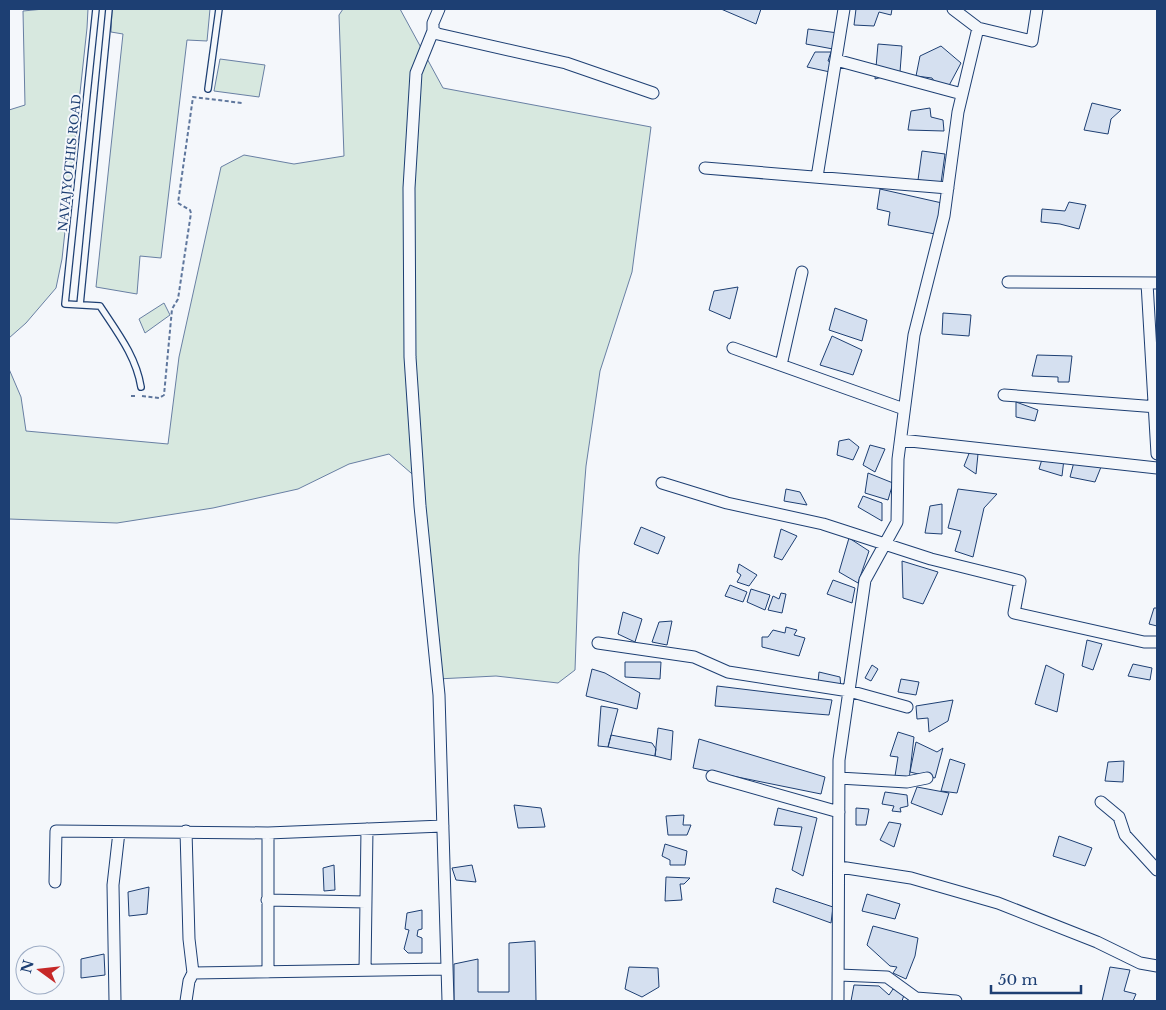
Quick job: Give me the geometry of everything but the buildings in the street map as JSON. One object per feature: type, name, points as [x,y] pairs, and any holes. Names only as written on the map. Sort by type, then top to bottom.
[{"type":"street","points":[[439,9],[433,23],[434,31],[416,73],[409,188],[410,357],[420,506],[439,695],[448,1001]]},
{"type":"street","points":[[817,177],[844,9]]},
{"type":"street","points":[[953,9],[978,28],[1032,40],[1037,9]]},
{"type":"street","points":[[838,1001],[839,760],[865,580],[897,522],[901,440],[914,335],[944,216],[962,94],[978,28]]},
{"type":"street","points":[[434,31],[448,37],[566,63],[652,92]]},
{"type":"street","points":[[836,60],[962,94]]},
{"type":"street","points":[[705,168],[948,188]]},
{"type":"street","points":[[781,365],[802,272]]},
{"type":"street","points":[[1008,282],[1152,283],[1157,454]]},
{"type":"street","points":[[733,348],[904,409]]},
{"type":"street","points":[[1004,395],[1156,407]]},
{"type":"street","points":[[901,440],[1157,468]]},
{"type":"street","points":[[662,483],[727,503],[823,524],[931,559],[1020,581],[1014,613],[1144,642],[1157,642]]},
{"type":"street","points":[[598,643],[694,657],[728,672],[849,691],[907,707]]},
{"type":"street","points":[[712,776],[839,812]]},
{"type":"street","points":[[839,778],[902,782],[927,778]]},
{"type":"street","points":[[1101,802],[1119,817],[1125,835],[1157,870]]},
{"type":"street","points":[[55,882],[56,831],[268,833],[443,826]]},
{"type":"street","points":[[365,970],[367,830]]},
{"type":"street","points":[[186,831],[189,940],[193,973],[189,981],[186,1001]]},
{"type":"street","points":[[115,1001],[113,886],[118,832]]},
{"type":"street","points":[[268,833],[268,972]]},
{"type":"street","points":[[840,867],[911,878],[998,903],[1096,942],[1140,963],[1157,966]]},
{"type":"street","points":[[267,900],[366,902]]},
{"type":"street","points":[[193,973],[447,969]]},
{"type":"street","points":[[839,975],[887,977],[916,1000],[956,1001]]},
{"type":"lane","name":"NAVAJYOTHIS ROAD","points":[[96,9],[65,304],[100,306],[129,350],[138,369],[141,387]]},
{"type":"lane","name":"NAVAJYOTHIS ROAD","points":[[80,305],[109,9]]},
{"type":"lane","points":[[208,89],[219,9]]},
{"type":"path","points":[[131,396],[159,398],[164,395],[172,308],[178,299],[190,213],[190,210],[178,203],[193,97],[242,103]]},
{"type":"shaded area","points":[[88,9],[87,28],[62,259],[56,288],[26,323],[9,338],[9,110],[25,105],[23,11]]},
{"type":"shaded area","points":[[112,9],[210,9],[207,41],[187,40],[161,258],[140,256],[137,294],[96,287],[123,34],[111,32]]},
{"type":"shaded area","points":[[343,9],[400,9],[443,88],[651,127],[632,272],[600,371],[586,466],[579,555],[575,670],[558,683],[496,676],[437,679],[418,479],[389,454],[349,464],[298,489],[213,508],[117,523],[9,519],[9,369],[21,397],[26,431],[168,444],[179,357],[221,167],[244,155],[294,164],[344,156],[339,15]]},
{"type":"shaded area","points":[[220,59],[265,65],[259,97],[214,91]]},
{"type":"shaded area","points":[[164,303],[170,315],[145,333],[139,319]]}]
